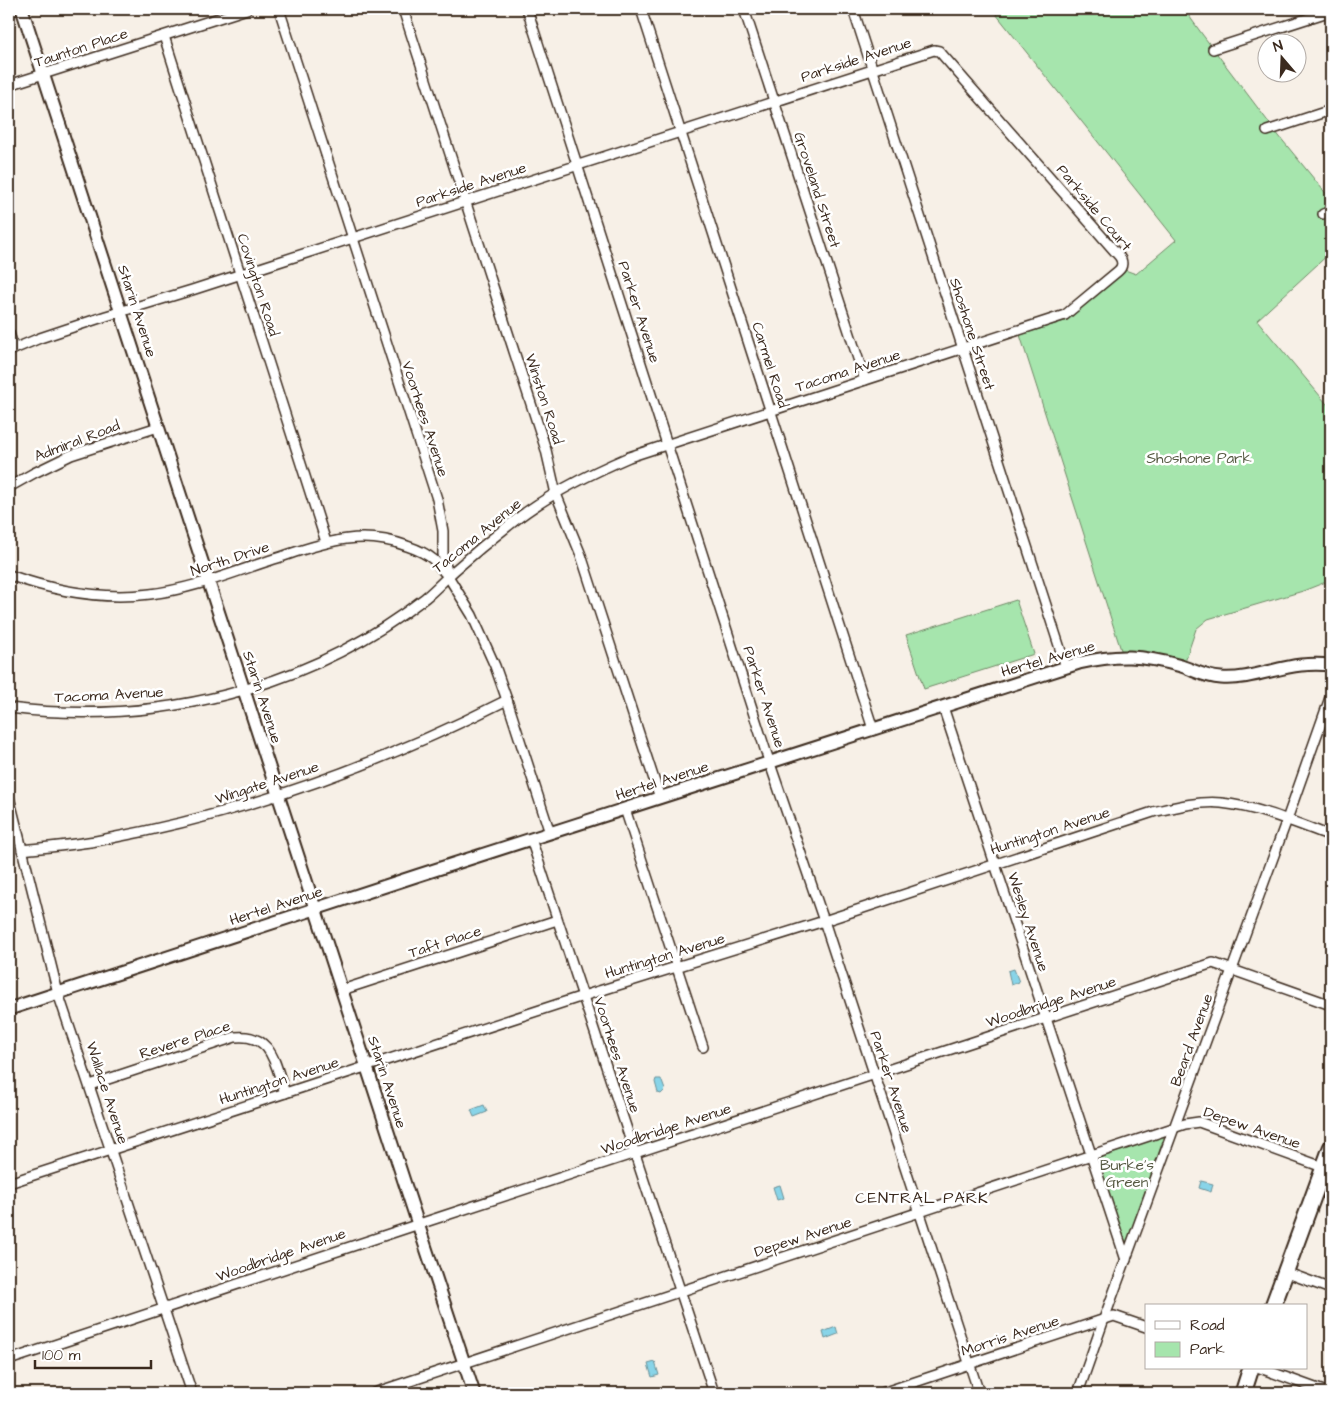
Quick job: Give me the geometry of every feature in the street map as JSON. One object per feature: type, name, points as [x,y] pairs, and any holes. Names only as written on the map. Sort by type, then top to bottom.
[{"type":"main road","points":[[1274,1304],[1328,1169],[1331,1148]]},
{"type":"main road","points":[[1242,1393],[1250,1370]]},
{"type":"street","name":"Starin Avenue","points":[[22,9],[474,1393]]},
{"type":"street","name":"Taunton Place","points":[[9,85],[247,9]]},
{"type":"street","name":"Voorhees Avenue","points":[[279,9],[437,499],[442,523],[443,554],[448,576],[482,636],[507,700],[550,833]]},
{"type":"street","name":"Winston Road","points":[[403,9],[546,450],[556,494],[581,555],[660,798]]},
{"type":"street","name":"Parker Avenue","points":[[526,9],[770,762],[979,1393]]},
{"type":"street","name":"Carmel Road","points":[[641,9],[873,729]]},
{"type":"street","name":"Groveland Street","points":[[744,9],[865,380]]},
{"type":"street","name":"Shoshone Street","points":[[853,9],[1066,667]]},
{"type":"street","points":[[1213,49],[1331,11]]},
{"type":"street","name":"Covington Road","points":[[164,36],[326,542]]},
{"type":"street","name":"Parkside Avenue","points":[[11,350],[40,338],[121,311],[353,238],[932,50],[939,51],[942,54]]},
{"type":"street","name":"Parkside Court","points":[[942,54],[1113,249],[1122,262],[1120,269],[1065,315],[962,348]]},
{"type":"street","points":[[1267,131],[1331,110]]},
{"type":"street","points":[[9,333],[11,350]]},
{"type":"street","name":"Tacoma Avenue","points":[[9,708],[62,712],[138,710],[197,702],[244,690],[307,668],[388,624],[429,594],[509,525],[577,481],[629,458],[962,348]]},
{"type":"street","name":"Admiral Road","points":[[9,487],[71,455],[158,427]]},
{"type":"street","name":"North Drive","points":[[9,575],[63,590],[95,595],[152,594],[197,584],[326,542],[358,538],[378,538],[417,550],[434,560],[448,576]]},
{"type":"street","name":"Hertel Avenue","points":[[9,1009],[1066,667],[1098,659],[1135,656],[1183,667],[1204,676],[1221,678],[1250,676],[1302,665],[1331,665]]},
{"type":"street","name":"Beard Avenue","points":[[1078,1393],[1331,695]]},
{"type":"street","name":"Wingate Avenue","points":[[22,850],[99,840],[156,829],[216,814],[278,795],[392,754],[507,700]]},
{"type":"street","name":"Wesley Avenue","points":[[943,706],[1126,1260]]},
{"type":"street","name":"Wallace Avenue","points":[[9,797],[58,993],[192,1393]]},
{"type":"street","name":"Huntington Avenue","points":[[9,1183],[583,996],[824,921],[1146,814],[1194,804],[1221,803],[1262,811],[1331,836]]},
{"type":"street","points":[[625,809],[703,1047]]},
{"type":"street","name":"Voorhees Avenue","points":[[531,839],[714,1393]]},
{"type":"street","name":"Taft Place","points":[[342,990],[557,920]]},
{"type":"street","name":"Woodbridge Avenue","points":[[9,1360],[1213,963],[1331,1006]]},
{"type":"street","name":"Revere Place","points":[[90,1085],[243,1036],[259,1040],[269,1049],[285,1093]]},
{"type":"street","name":"Depew Avenue","points":[[374,1393],[1185,1124],[1199,1122],[1328,1169]]},
{"type":"street","points":[[1285,1272],[1331,1289]]},
{"type":"street","name":"Morris Avenue","points":[[882,1393],[1114,1316],[1145,1327]]},
{"type":"street","points":[[1266,1370],[1329,1393]]},
{"type":"green space","name":"Shoshone Park","points":[[992,9],[1184,9],[1279,136],[1328,196],[1331,196],[1331,252],[1257,320],[1331,409],[1331,580],[1303,591],[1208,619],[1196,629],[1184,664],[1155,654],[1121,650],[1020,335],[1068,320],[1125,270],[1136,274],[1176,240]]},
{"type":"green space","points":[[1016,600],[1034,654],[924,689],[906,635]]},
{"type":"green space","name":"Burke's Green","points":[[1165,1135],[1126,1246],[1097,1159]]},
{"type":"water","points":[[1014,969],[1019,982],[1011,985],[1008,971]]},
{"type":"water","points":[[656,1079],[661,1079],[665,1090],[661,1094],[658,1093]]},
{"type":"water","points":[[484,1105],[487,1112],[474,1117],[471,1110]]},
{"type":"water","points":[[1201,1181],[1213,1184],[1211,1192],[1199,1188]]},
{"type":"water","points":[[780,1185],[784,1198],[777,1200],[773,1187]]},
{"type":"water","points":[[836,1327],[838,1334],[825,1339],[823,1332]]},
{"type":"water","points":[[655,1362],[659,1375],[652,1377],[648,1364]]},
{"type":"district","name":"CENTRAL PARK","points":[[922,1198]]}]
